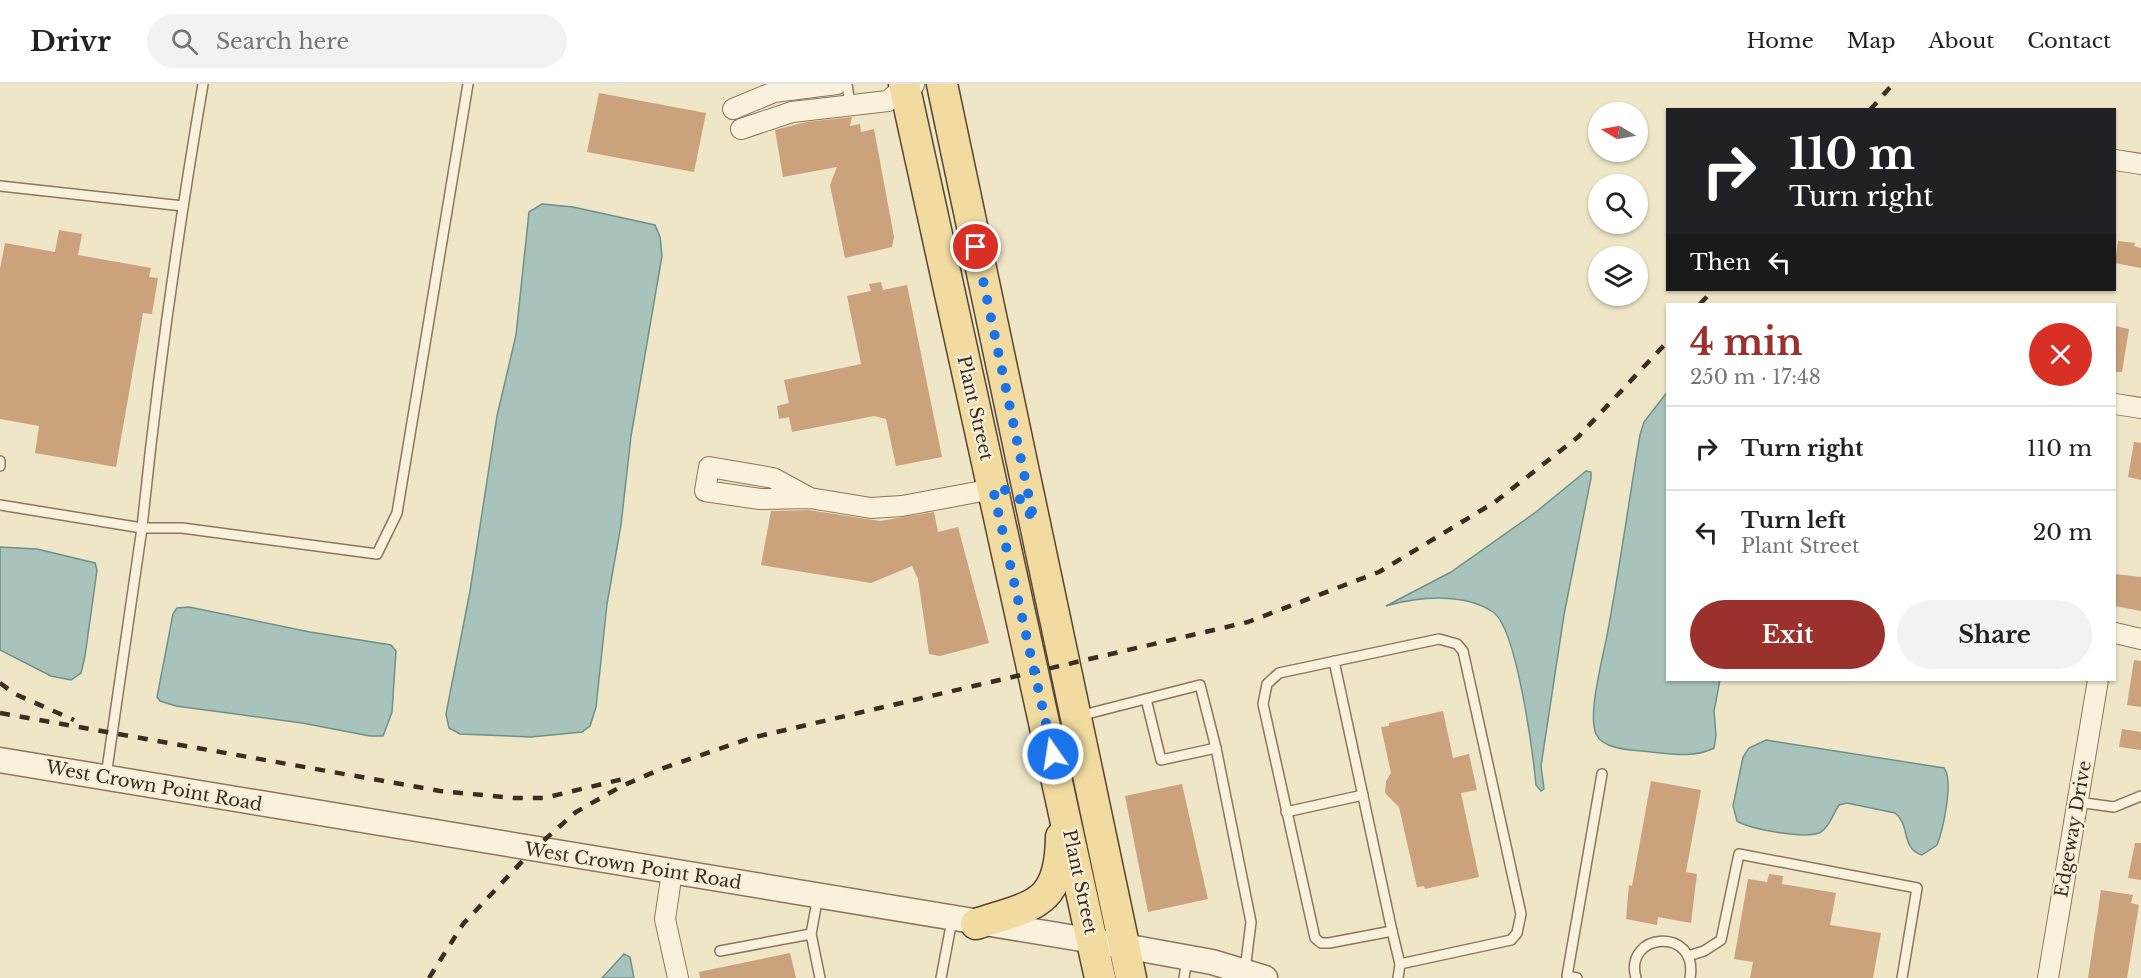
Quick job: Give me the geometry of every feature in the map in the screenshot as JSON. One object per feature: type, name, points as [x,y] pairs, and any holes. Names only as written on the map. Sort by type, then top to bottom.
[{"type":"main road","name":"Plant Street","points":[[942,84],[1131,978]]},
{"type":"main road","name":"Plant Street","points":[[906,85],[1100,978]]},
{"type":"main road","points":[[976,415],[989,434],[1001,444],[1020,452]]},
{"type":"main road","points":[[993,489],[1007,488],[1016,494],[1034,521]]},
{"type":"main road","points":[[964,922],[1027,907],[1041,900],[1050,891],[1061,865],[1062,795]]},
{"type":"street","points":[[733,109],[774,92],[837,84]]},
{"type":"street","points":[[741,129],[792,112],[888,101],[906,85]]},
{"type":"street","points":[[2116,160],[2141,164]]},
{"type":"street","points":[[2116,404],[2141,408]]},
{"type":"street","points":[[810,498],[774,478],[709,467],[705,491],[760,499],[810,498],[871,508],[902,506],[993,489]]},
{"type":"street","points":[[2116,633],[2141,639]]},
{"type":"street","name":"Edgeway Drive","points":[[2048,978],[2098,681]]},
{"type":"street","name":"West Crown Point Road","points":[[0,760],[964,922],[1124,946],[1186,968],[1255,975]]},
{"type":"street","points":[[672,872],[664,919],[678,978]]},
{"type":"lane","points":[[105,778],[142,528],[153,418],[183,206],[204,84]]},
{"type":"lane","points":[[0,505],[142,528],[182,528],[377,554],[397,513],[468,84]]},
{"type":"lane","points":[[847,84],[850,105]]},
{"type":"lane","points":[[803,89],[806,110]]},
{"type":"lane","points":[[0,186],[183,206]]},
{"type":"lane","points":[[0,461],[0,466]]},
{"type":"lane","points":[[742,495],[743,474]]},
{"type":"lane","points":[[1392,931],[1329,943],[1321,943],[1315,938],[1263,704],[1264,694],[1267,684],[1279,673],[1439,639],[1457,644],[1463,651],[1466,661],[1521,914],[1521,924],[1511,940],[1500,944],[1400,964]]},
{"type":"lane","points":[[1334,662],[1400,964],[1398,978]]},
{"type":"lane","points":[[1076,717],[1200,685],[1216,748],[1251,922],[1255,975]]},
{"type":"lane","points":[[1146,699],[1161,760],[1216,748]]},
{"type":"lane","points":[[1577,978],[1567,976],[1602,774]]},
{"type":"lane","points":[[1286,812],[1363,795]]},
{"type":"lane","points":[[2077,802],[2114,807],[2141,796]]},
{"type":"lane","points":[[1688,956],[1704,951],[1721,940],[1725,932],[1739,854],[1917,888],[1902,978]]},
{"type":"lane","points":[[818,896],[811,934],[820,978]]},
{"type":"lane","points":[[940,978],[964,922]]},
{"type":"lane","points":[[720,951],[811,934]]},
{"type":"lane","points":[[1636,978],[1634,965],[1637,956],[1651,943],[1670,941],[1678,945],[1688,956],[1692,969],[1690,978]]},
{"type":"water","points":[[542,204],[573,207],[655,225],[660,237],[662,256],[631,436],[621,525],[607,604],[596,707],[590,726],[582,732],[531,737],[460,734],[449,728],[446,714],[470,591],[497,416],[516,335],[529,212]]},
{"type":"water","points":[[1666,394],[1666,681],[1720,681],[1714,711],[1716,735],[1714,748],[1699,753],[1667,754],[1613,747],[1600,740],[1594,725],[1597,684],[1644,422]]},
{"type":"water","points":[[1586,471],[1591,472],[1591,478],[1564,615],[1541,766],[1544,789],[1541,791],[1536,785],[1516,666],[1502,623],[1493,612],[1469,601],[1441,598],[1412,600],[1386,606],[1451,572],[1536,512]]},
{"type":"water","points":[[0,547],[37,549],[95,563],[97,570],[85,656],[81,673],[71,680],[51,676],[0,650]]},
{"type":"water","points":[[189,607],[310,632],[391,645],[396,651],[392,712],[383,736],[370,736],[302,723],[176,706],[160,701],[157,697],[173,614],[177,608]]},
{"type":"water","points":[[1766,740],[1944,768],[1947,774],[1948,794],[1937,845],[1922,855],[1915,852],[1908,842],[1900,818],[1895,813],[1847,803],[1839,805],[1827,827],[1814,834],[1779,833],[1737,821],[1733,806],[1743,757],[1749,748]]},
{"type":"water","points":[[624,954],[630,957],[634,978],[602,978]]},
{"type":"building","points":[[599,93],[706,113],[694,172],[587,152]]},
{"type":"building","points":[[852,117],[850,126],[860,124],[861,132],[874,129],[894,237],[892,247],[845,258],[830,185],[837,167],[783,177],[775,130],[806,122]]},
{"type":"building","points":[[59,230],[82,234],[78,255],[151,268],[149,277],[158,278],[152,314],[143,313],[116,467],[35,453],[39,426],[0,419],[0,269],[5,243],[55,252]]},
{"type":"building","points":[[2118,241],[2135,243],[2134,246],[2141,248],[2141,268],[2116,263]]},
{"type":"building","points":[[881,282],[883,290],[907,285],[942,457],[896,466],[886,419],[874,416],[792,432],[789,417],[779,419],[777,406],[789,403],[784,380],[861,364],[847,296],[871,291],[869,284]]},
{"type":"building","points":[[2116,326],[2129,329],[2122,372],[2116,372]]},
{"type":"building","points":[[2134,442],[2141,443],[2141,480],[2128,477]]},
{"type":"building","points":[[809,510],[880,521],[934,512],[938,532],[958,527],[989,643],[940,656],[929,654],[918,579],[912,566],[871,583],[761,565],[771,511]]},
{"type":"building","points":[[2116,574],[2141,577],[2141,611],[2116,606]]},
{"type":"building","points":[[2134,660],[2141,661],[2141,707],[2127,705]]},
{"type":"building","points":[[1443,711],[1453,758],[1469,754],[1477,790],[1461,793],[1479,877],[1425,889],[1424,886],[1417,887],[1399,807],[1385,793],[1386,781],[1391,773],[1381,727],[1389,726],[1389,723]]},
{"type":"building","points":[[2122,729],[2141,732],[2141,750],[2119,747]]},
{"type":"building","points":[[1651,781],[1701,790],[1686,872],[1697,874],[1691,923],[1658,917],[1657,925],[1626,919],[1629,885],[1632,886]]},
{"type":"building","points":[[1182,784],[1208,899],[1148,912],[1125,796]]},
{"type":"building","points":[[2135,843],[2141,843],[2141,880],[2128,878]]},
{"type":"building","points":[[1769,874],[1783,876],[1782,884],[1836,893],[1830,925],[1881,933],[1873,978],[1750,978],[1753,962],[1734,959],[1748,879],[1767,882]]},
{"type":"building","points":[[2101,890],[2133,895],[2131,903],[2139,905],[2127,978],[2088,978]]},
{"type":"building","points":[[790,953],[796,978],[700,978],[699,972]]},
{"type":"railway","points":[[1872,108],[1893,84]]},
{"type":"railway","points":[[1701,303],[1712,291]]},
{"type":"railway","points":[[429,978],[463,924],[533,850],[576,812],[622,786],[661,769],[751,738],[1248,622],[1379,572],[1495,502],[1578,437],[1666,343]]},
{"type":"railway","points":[[0,683],[15,694],[74,720]]},
{"type":"railway","points":[[0,713],[440,791],[514,798],[544,798],[623,779]]},
{"type":"route","points":[[976,247],[1034,521],[1016,494],[1007,488],[993,489],[1053,754]]}]
